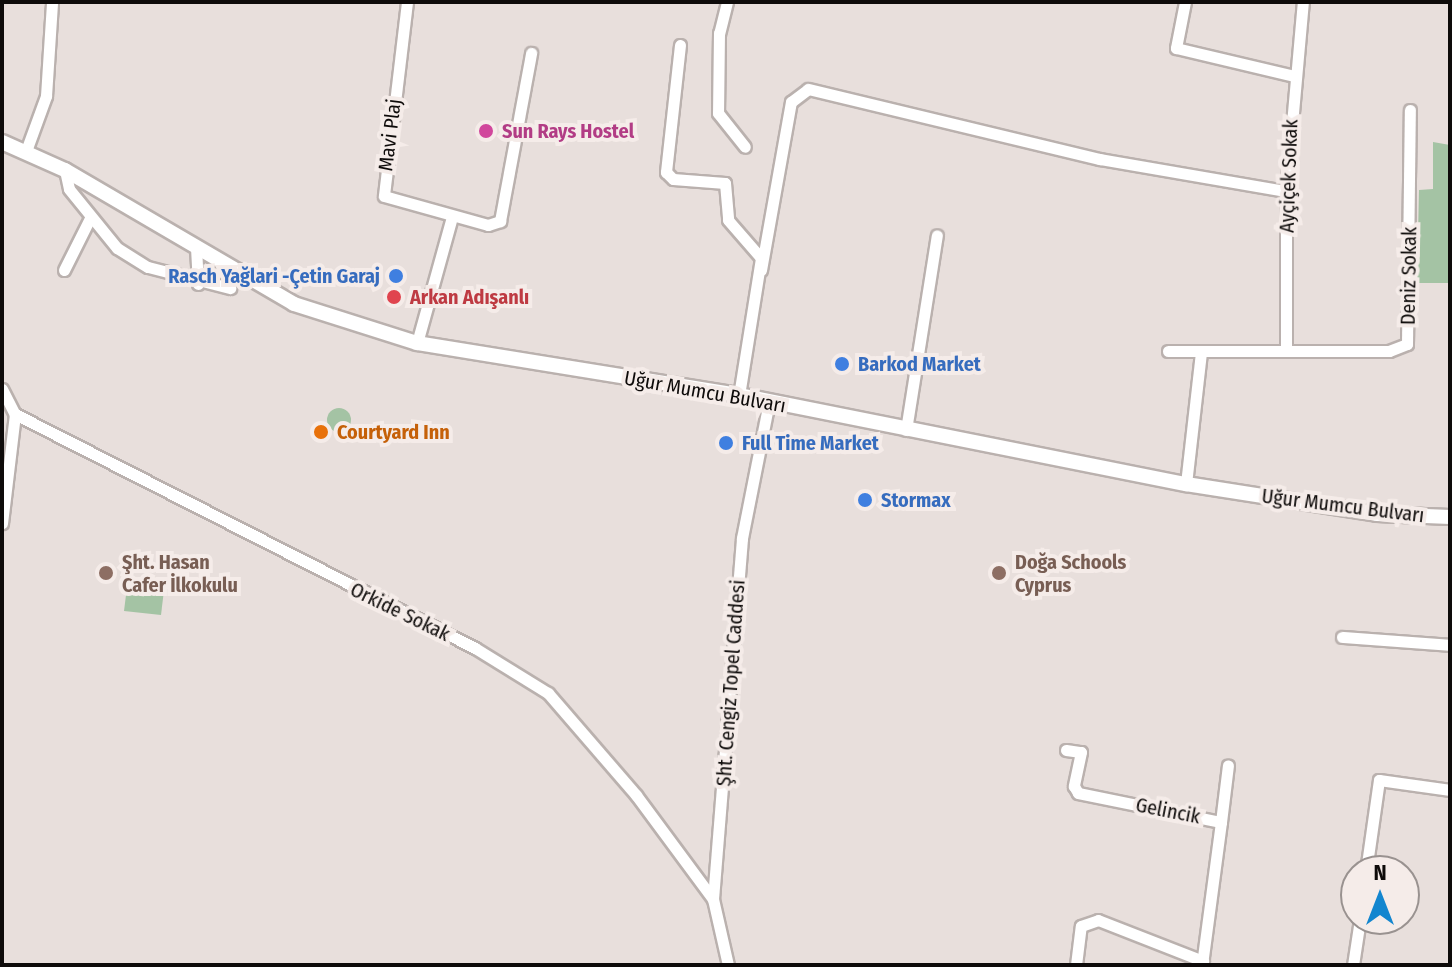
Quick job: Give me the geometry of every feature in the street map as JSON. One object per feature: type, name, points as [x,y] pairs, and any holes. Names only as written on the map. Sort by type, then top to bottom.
[{"type":"main road","name":"Uğur Mumcu Bulvarı","points":[[2,142],[65,170],[294,304],[417,343],[739,395],[1186,484],[1377,514],[1450,517]]},
{"type":"street","points":[[26,151],[46,96],[52,2]]},
{"type":"street","name":"Mavi Plaj","points":[[407,2],[384,196],[452,217]]},
{"type":"street","points":[[727,2],[719,33],[718,113],[745,147]]},
{"type":"street","points":[[1185,2],[1176,48],[1294,76]]},
{"type":"street","name":"Ayçiçek Sokak","points":[[1286,350],[1286,191],[1303,2]]},
{"type":"street","points":[[680,45],[666,172],[673,179],[725,183],[728,220],[758,250],[761,270]]},
{"type":"street","points":[[417,343],[452,217],[488,225],[502,217],[531,53]]},
{"type":"street","points":[[739,395],[791,102],[808,89],[1100,159],[1286,191]]},
{"type":"street","name":"Deniz Sokak","points":[[1168,351],[1389,351],[1407,344],[1410,110]]},
{"type":"street","points":[[65,170],[69,189],[117,248],[148,267],[198,284],[230,288]]},
{"type":"street","points":[[64,270],[90,218]]},
{"type":"street","points":[[906,430],[937,235]]},
{"type":"street","points":[[196,247],[198,284]]},
{"type":"street","points":[[1186,484],[1201,352]]},
{"type":"street","points":[[2,389],[15,414],[2,523]]},
{"type":"street","name":"Şht. Cengiz Topel Caddesi","points":[[728,965],[713,899],[742,538],[769,402]]},
{"type":"street","name":"Orkide Sokak","points":[[15,414],[245,527],[335,581],[383,600],[539,687],[566,709],[713,899]]},
{"type":"street","points":[[1342,637],[1450,645]]},
{"type":"street","name":"Gelincik","points":[[1066,750],[1081,752],[1074,786],[1078,793],[1221,822],[1202,963]]},
{"type":"street","points":[[1221,822],[1228,765]]},
{"type":"street","points":[[1368,855],[1379,780],[1450,790]]},
{"type":"street","points":[[1076,965],[1081,926],[1098,920],[1202,963]]},
{"type":"street","points":[[1353,965],[1358,935]]},
{"type":"green space","points":[[1433,142],[1450,145],[1450,283],[1417,283],[1419,190],[1433,189]]},
{"type":"green space","points":[[339,408],[348,411],[351,420],[348,429],[339,432],[330,429],[327,420],[330,411]]},
{"type":"green space","points":[[127,587],[164,590],[161,615],[124,611]]},
{"type":"place","name":"Sun Rays Hostel","points":[[486,131]]},
{"type":"place","name":"Rasch Yağlari -Çetin Garaj","points":[[396,276]]},
{"type":"place","name":"Arkan Adışanlı","points":[[394,297]]},
{"type":"place","name":"Barkod Market","points":[[842,364]]},
{"type":"place","name":"Courtyard Inn","points":[[321,432]]},
{"type":"place","name":"Full Time Market","points":[[726,443]]},
{"type":"place","name":"Stormax","points":[[865,500]]},
{"type":"place","name":"Şht. Hasan Cafer İlkokulu","points":[[106,573]]},
{"type":"place","name":"Doğa Schools Cyprus","points":[[999,573]]}]
